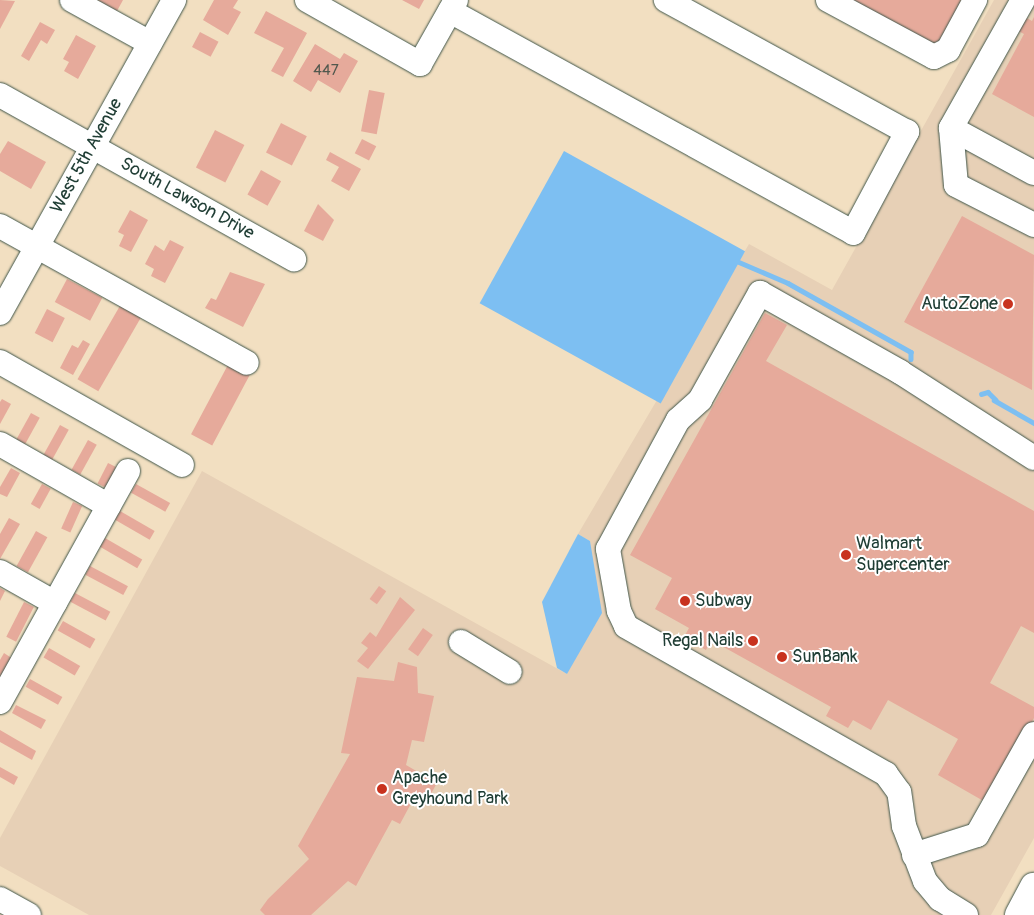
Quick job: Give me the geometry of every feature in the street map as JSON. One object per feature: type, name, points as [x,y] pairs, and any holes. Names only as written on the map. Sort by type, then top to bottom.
[{"type":"main road","points":[[1019,915],[1034,887]]},
{"type":"street","points":[[72,0],[150,43]]},
{"type":"street","name":"West 5th Avenue","points":[[0,313],[174,0]]},
{"type":"street","points":[[307,0],[420,64],[453,6],[853,233],[907,132],[666,0]]},
{"type":"street","points":[[828,0],[934,58],[948,50],[975,0]]},
{"type":"street","points":[[1023,0],[950,128],[956,185],[1034,225]]},
{"type":"street","name":"South Lawson Drive","points":[[0,95],[294,258]]},
{"type":"street","points":[[950,128],[1034,173]]},
{"type":"street","points":[[0,226],[247,363]]},
{"type":"street","points":[[966,915],[940,899],[914,854],[899,792],[886,774],[626,626],[619,611],[608,549],[678,420],[700,400],[760,293],[900,372],[1034,458]]},
{"type":"street","points":[[0,362],[182,466]]},
{"type":"street","points":[[0,444],[109,506]]},
{"type":"street","points":[[0,702],[128,471]]},
{"type":"street","points":[[0,572],[55,603]]},
{"type":"street","points":[[461,642],[510,672]]},
{"type":"street","points":[[914,854],[977,835],[1034,734]]},
{"type":"street","points":[[0,899],[29,915]]},
{"type":"shaded area","points":[[994,0],[1034,0],[1034,838],[991,915],[89,915],[0,866],[0,838],[202,471],[567,674],[593,572],[590,541],[578,534],[749,244],[832,290]]},
{"type":"water","points":[[564,151],[745,251],[661,404],[480,303]]},
{"type":"water","points":[[578,534],[590,541],[602,613],[567,674],[557,668],[542,602]]},
{"type":"building","points":[[0,0],[15,1],[0,29]]},
{"type":"building","points":[[97,0],[123,0],[117,11]]},
{"type":"building","points":[[214,0],[238,0],[233,8],[241,12],[228,35],[203,20]]},
{"type":"building","points":[[402,0],[424,0],[419,9]]},
{"type":"building","points":[[846,0],[964,0],[936,50]]},
{"type":"building","points":[[266,11],[307,33],[283,77],[271,71],[284,48],[254,33]]},
{"type":"building","points":[[1020,14],[1032,21],[1034,17],[1034,117],[992,94],[1024,34],[1013,28]]},
{"type":"building","points":[[40,22],[55,30],[47,44],[41,40],[29,61],[21,56]]},
{"type":"building","points":[[200,32],[219,42],[211,57],[192,47]]},
{"type":"building","points":[[76,35],[96,46],[78,79],[64,71],[69,62],[63,59]]},
{"type":"building","points":[[315,44],[340,59],[344,53],[358,61],[340,93],[318,80],[311,92],[293,81]]},
{"type":"building","points":[[369,90],[385,93],[377,134],[361,131]]},
{"type":"building","points":[[281,123],[307,136],[292,166],[266,152]]},
{"type":"building","points":[[215,130],[244,145],[225,182],[196,167]]},
{"type":"building","points":[[362,139],[376,146],[369,161],[355,153]]},
{"type":"building","points":[[8,141],[46,162],[31,189],[0,171],[0,154]]},
{"type":"building","points":[[330,152],[361,169],[349,191],[331,181],[339,167],[326,160]]},
{"type":"building","points":[[261,170],[281,181],[268,206],[247,194]]},
{"type":"building","points":[[318,204],[334,220],[323,241],[304,231]]},
{"type":"building","points":[[130,210],[148,220],[131,252],[119,246],[124,235],[118,232]]},
{"type":"building","points":[[962,216],[1034,255],[1032,390],[904,322]]},
{"type":"building","points":[[170,240],[184,247],[165,283],[151,276],[154,269],[145,264],[155,245],[164,251]]},
{"type":"building","points":[[230,272],[265,284],[243,327],[205,308],[211,298],[216,300]]},
{"type":"building","points":[[67,279],[102,298],[90,321],[55,302]]},
{"type":"building","points":[[121,304],[142,316],[98,391],[78,379]]},
{"type":"building","points":[[47,309],[65,318],[53,342],[35,333]]},
{"type":"building","points":[[765,313],[787,325],[766,361],[1034,511],[1034,633],[1021,626],[990,683],[1034,707],[1034,718],[987,803],[938,775],[958,739],[888,700],[871,730],[853,720],[848,728],[826,716],[831,707],[711,640],[706,650],[684,637],[689,628],[655,609],[672,578],[630,555]]},
{"type":"building","points":[[83,340],[90,344],[73,375],[60,368],[72,345],[78,348]]},
{"type":"building","points":[[230,361],[251,372],[212,446],[191,434]]},
{"type":"building","points":[[2,399],[11,404],[0,424],[0,402]]},
{"type":"building","points":[[31,413],[40,418],[25,444],[16,439]]},
{"type":"building","points":[[60,425],[69,430],[52,460],[44,455]]},
{"type":"building","points":[[88,440],[97,445],[80,475],[72,470]]},
{"type":"building","points":[[108,463],[116,467],[106,488],[98,483]]},
{"type":"building","points":[[11,468],[20,473],[7,497],[0,494],[0,487]]},
{"type":"building","points":[[42,484],[51,489],[40,509],[31,504]]},
{"type":"building","points":[[136,484],[170,503],[165,512],[131,493]]},
{"type":"building","points":[[73,502],[82,506],[70,533],[61,528]]},
{"type":"building","points":[[120,511],[155,531],[150,540],[115,520]]},
{"type":"building","points":[[9,518],[20,524],[0,559],[0,534]]},
{"type":"building","points":[[36,531],[47,537],[28,572],[17,566]]},
{"type":"building","points":[[105,538],[142,560],[137,568],[100,547]]},
{"type":"building","points":[[90,566],[128,586],[123,595],[85,575]]},
{"type":"building","points":[[379,586],[386,591],[377,604],[370,599]]},
{"type":"building","points":[[0,588],[5,591],[0,601]]},
{"type":"building","points":[[75,593],[110,612],[106,621],[70,602]]},
{"type":"building","points":[[400,597],[415,610],[368,669],[357,661],[368,648],[361,643],[370,632],[376,637]]},
{"type":"building","points":[[24,602],[34,607],[16,642],[6,637]]},
{"type":"building","points":[[63,621],[95,639],[90,649],[58,631]]},
{"type":"building","points":[[423,628],[433,635],[418,656],[408,649]]},
{"type":"building","points":[[49,648],[80,666],[75,676],[44,658]]},
{"type":"building","points":[[4,653],[13,659],[0,682],[0,660]]},
{"type":"building","name":"Apache Greyhound Park","points":[[398,662],[417,667],[418,693],[434,696],[424,742],[412,740],[406,765],[437,783],[427,801],[415,796],[400,824],[392,820],[356,886],[348,881],[311,915],[265,915],[260,910],[268,899],[309,859],[298,846],[350,754],[341,753],[357,677],[394,681]]},
{"type":"building","points":[[30,679],[62,697],[58,705],[26,687]]},
{"type":"building","points":[[16,705],[46,720],[41,729],[12,713]]},
{"type":"building","points":[[0,730],[36,751],[32,760],[0,742]]},
{"type":"building","points":[[0,767],[18,777],[14,785],[0,777]]},
{"type":"waterway","points":[[739,262],[788,283],[911,352],[911,359]]},
{"type":"waterway","points":[[981,394],[988,392],[996,400]]},
{"type":"waterway","points":[[994,400],[1034,423]]},
{"type":"place","name":"AutoZone","points":[[1008,304]]},
{"type":"place","name":"Walmart Supercenter","points":[[846,555]]},
{"type":"place","name":"Subway","points":[[685,601]]},
{"type":"place","name":"Regal Nails","points":[[753,641]]},
{"type":"place","name":"SunBank","points":[[782,657]]},
{"type":"place","name":"Apache Greyhound Park","points":[[382,789]]}]
